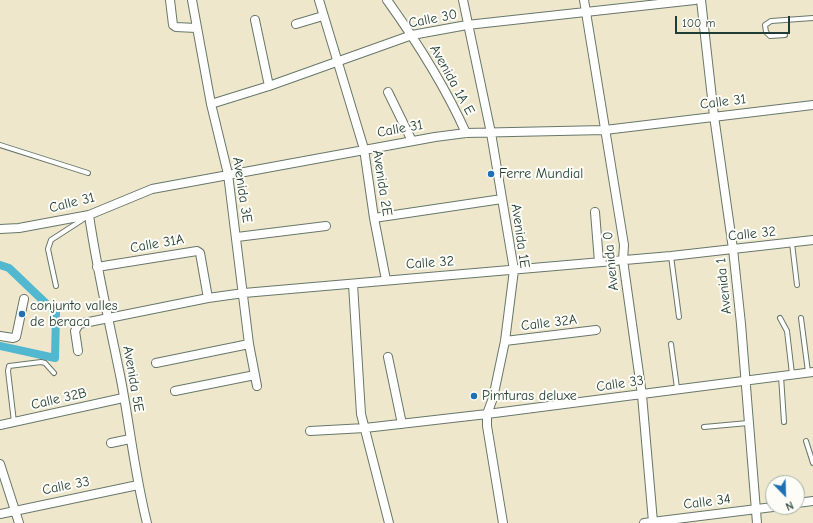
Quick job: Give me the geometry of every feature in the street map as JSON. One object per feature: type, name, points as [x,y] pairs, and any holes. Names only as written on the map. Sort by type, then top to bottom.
[{"type":"street","points":[[170,0],[173,25],[176,27],[196,28]]},
{"type":"street","name":"Avenida 3E","points":[[192,0],[210,104],[228,174],[244,293],[249,344],[257,386]]},
{"type":"street","name":"Avenida 2E","points":[[319,0],[364,149],[374,218],[386,280]]},
{"type":"street","name":"Avenida 1A E","points":[[387,0],[412,35],[455,108],[466,133]]},
{"type":"street","name":"Avenida 1E","points":[[463,0],[467,26],[491,133],[514,270],[505,341],[493,398],[487,414],[487,426],[503,523]]},
{"type":"street","name":"Avenida 0","points":[[584,0],[624,245],[623,260],[642,395],[653,522]]},
{"type":"street","name":"Calle 30","points":[[210,104],[337,63],[412,35],[467,26],[586,11],[694,0]]},
{"type":"street","name":"Avenida 1","points":[[701,0],[714,116],[733,249],[747,379],[748,423],[757,523]]},
{"type":"street","points":[[296,24],[323,16]]},
{"type":"street","points":[[255,20],[269,86]]},
{"type":"street","points":[[388,92],[412,141]]},
{"type":"street","name":"Calle 31","points":[[0,229],[19,228],[89,215],[152,189],[412,141],[466,133],[605,130],[813,105]]},
{"type":"street","points":[[374,218],[502,199]]},
{"type":"street","points":[[595,212],[598,262]]},
{"type":"street","name":"Avenida 5E","points":[[89,215],[97,268],[109,318],[121,380],[138,485],[147,523]]},
{"type":"street","points":[[237,237],[326,226]]},
{"type":"street","name":"Calle 32","points":[[78,351],[76,327],[79,324],[208,298],[244,293],[386,280],[670,256],[813,240]]},
{"type":"street","name":"Calle 31A","points":[[97,268],[197,250],[200,253],[208,298]]},
{"type":"street","points":[[353,284],[361,414],[389,523]]},
{"type":"street","points":[[0,336],[16,337],[24,299]]},
{"type":"street","name":"Calle 32A","points":[[505,341],[596,330]]},
{"type":"street","points":[[156,363],[249,344]]},
{"type":"street","points":[[388,357],[402,424]]},
{"type":"street","name":"Calle 33","points":[[310,431],[365,428],[487,414],[642,395],[677,388],[810,372]]},
{"type":"street","points":[[176,391],[255,375]]},
{"type":"street","name":"Calle 32B","points":[[0,425],[123,398]]},
{"type":"street","points":[[111,443],[130,439]]},
{"type":"street","points":[[0,464],[19,523]]},
{"type":"street","name":"Calle 33","points":[[0,514],[138,485]]},
{"type":"street","name":"Calle 34","points":[[644,523],[765,508]]},
{"type":"lane","points":[[785,35],[770,36],[766,32],[765,25],[771,21],[813,18]]},
{"type":"lane","points":[[0,145],[88,173]]},
{"type":"lane","points":[[56,286],[48,249],[51,240],[89,215]]},
{"type":"lane","points":[[792,242],[797,285]]},
{"type":"lane","points":[[670,256],[679,318]]},
{"type":"lane","points":[[780,318],[787,331],[792,374]]},
{"type":"lane","points":[[801,318],[810,372]]},
{"type":"lane","points":[[671,344],[677,388]]},
{"type":"lane","points":[[14,422],[8,370],[10,366],[41,362],[45,363],[54,373]]},
{"type":"lane","points":[[780,376],[784,422]]},
{"type":"lane","points":[[704,427],[748,423]]},
{"type":"lane","points":[[806,441],[813,463]]},
{"type":"waterway","points":[[0,265],[9,268],[56,313],[55,358],[0,346]]},
{"type":"place","name":"Ferre Mundial","points":[[491,174]]},
{"type":"place","name":"conjunto valles de beraca","points":[[22,314]]},
{"type":"place","name":"Pimturas deluxe","points":[[474,396]]}]
